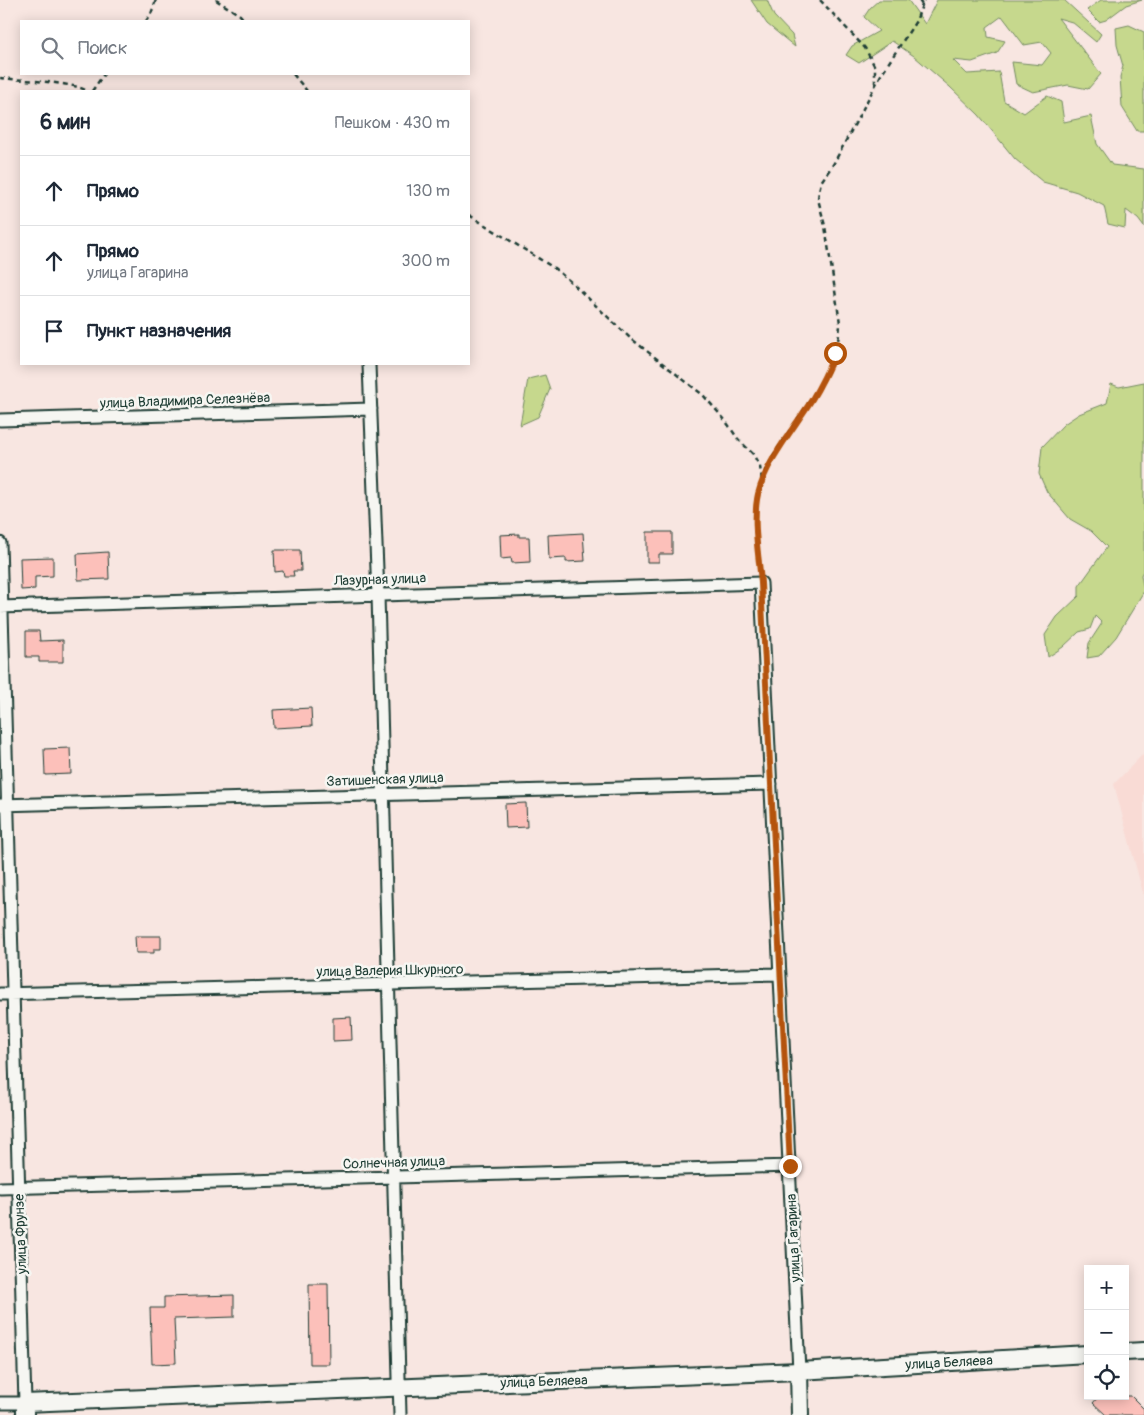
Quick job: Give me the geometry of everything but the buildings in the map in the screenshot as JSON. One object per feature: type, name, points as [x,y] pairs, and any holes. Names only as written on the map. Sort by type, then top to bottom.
[{"type":"street","points":[[369,365],[378,594],[400,1415]]},
{"type":"street","name":"улица Владимира Селезнёва","points":[[0,420],[371,409]]},
{"type":"street","name":"улица Фрунзе","points":[[0,543],[4,805],[13,994],[25,1409]]},
{"type":"street","name":"Лазурная улица","points":[[1,607],[761,583]]},
{"type":"street","name":"улица Гагарина","points":[[761,583],[800,1370],[800,1415]]},
{"type":"street","name":"Затишенская улица","points":[[4,805],[771,784]]},
{"type":"street","name":"улица Валерия Шкурного","points":[[0,994],[780,974]]},
{"type":"street","name":"Солнечная улица","points":[[0,1188],[790,1166]]},
{"type":"street","points":[[1129,1352],[1144,1351]]},
{"type":"street","name":"улица Беляева","points":[[0,1403],[25,1409],[399,1388],[800,1370],[1084,1354]]},
{"type":"path","points":[[216,0],[245,20]]},
{"type":"path","points":[[820,0],[865,48],[875,68],[874,87]]},
{"type":"path","points":[[919,0],[922,5]]},
{"type":"path","points":[[761,583],[756,513],[762,482],[786,436],[821,384],[835,353],[839,338],[840,324],[825,226],[818,200],[821,182],[874,87],[916,22],[924,0]]},
{"type":"path","points":[[147,20],[157,1]]},
{"type":"path","points":[[93,90],[103,75]]},
{"type":"path","points":[[294,75],[306,90]]},
{"type":"path","points":[[0,78],[78,86],[85,90]]},
{"type":"path","points":[[470,216],[554,268],[572,282],[629,337],[703,395],[725,420],[738,439],[753,454],[760,467],[762,482]]},
{"type":"shaded area","points":[[1144,753],[1144,897],[1114,784]]},
{"type":"green space","points":[[751,0],[767,0],[774,16],[792,35],[795,47],[767,24]]},
{"type":"green space","points":[[879,0],[908,0],[925,24],[937,0],[1064,0],[1101,34],[1096,42],[1072,22],[1058,18],[1101,74],[1088,89],[1068,85],[1033,92],[1016,84],[1012,62],[1042,65],[1051,53],[1042,42],[1024,45],[1002,16],[987,27],[988,37],[1005,41],[997,53],[972,62],[953,60],[967,74],[999,72],[1004,101],[1024,113],[1047,96],[1061,102],[1064,122],[1091,116],[1097,144],[1112,165],[1144,169],[1144,227],[1138,219],[1126,210],[1125,228],[1108,224],[1104,206],[1077,192],[1043,182],[1015,159],[979,115],[950,87],[914,56],[892,41],[859,63],[846,55],[852,46],[879,31],[864,17]]},
{"type":"green space","points":[[1101,0],[1142,0],[1126,5],[1106,20],[1099,22],[1087,10]]},
{"type":"green space","points":[[1129,25],[1144,32],[1144,131],[1137,131],[1122,107],[1120,77],[1123,66],[1117,45],[1116,28]]},
{"type":"green space","points":[[545,375],[550,389],[538,417],[520,425],[528,379]]},
{"type":"green space","points":[[1144,382],[1144,569],[1141,575],[1144,591],[1116,637],[1099,656],[1087,658],[1089,643],[1102,623],[1095,616],[1090,629],[1079,632],[1063,647],[1048,657],[1045,635],[1057,617],[1079,596],[1079,586],[1107,547],[1091,531],[1070,519],[1047,492],[1039,474],[1042,447],[1064,424],[1079,414],[1107,403],[1111,384],[1119,387]]},
{"type":"route","points":[[790,1166],[756,513],[762,482],[770,464],[786,436],[821,384],[835,353]]}]
